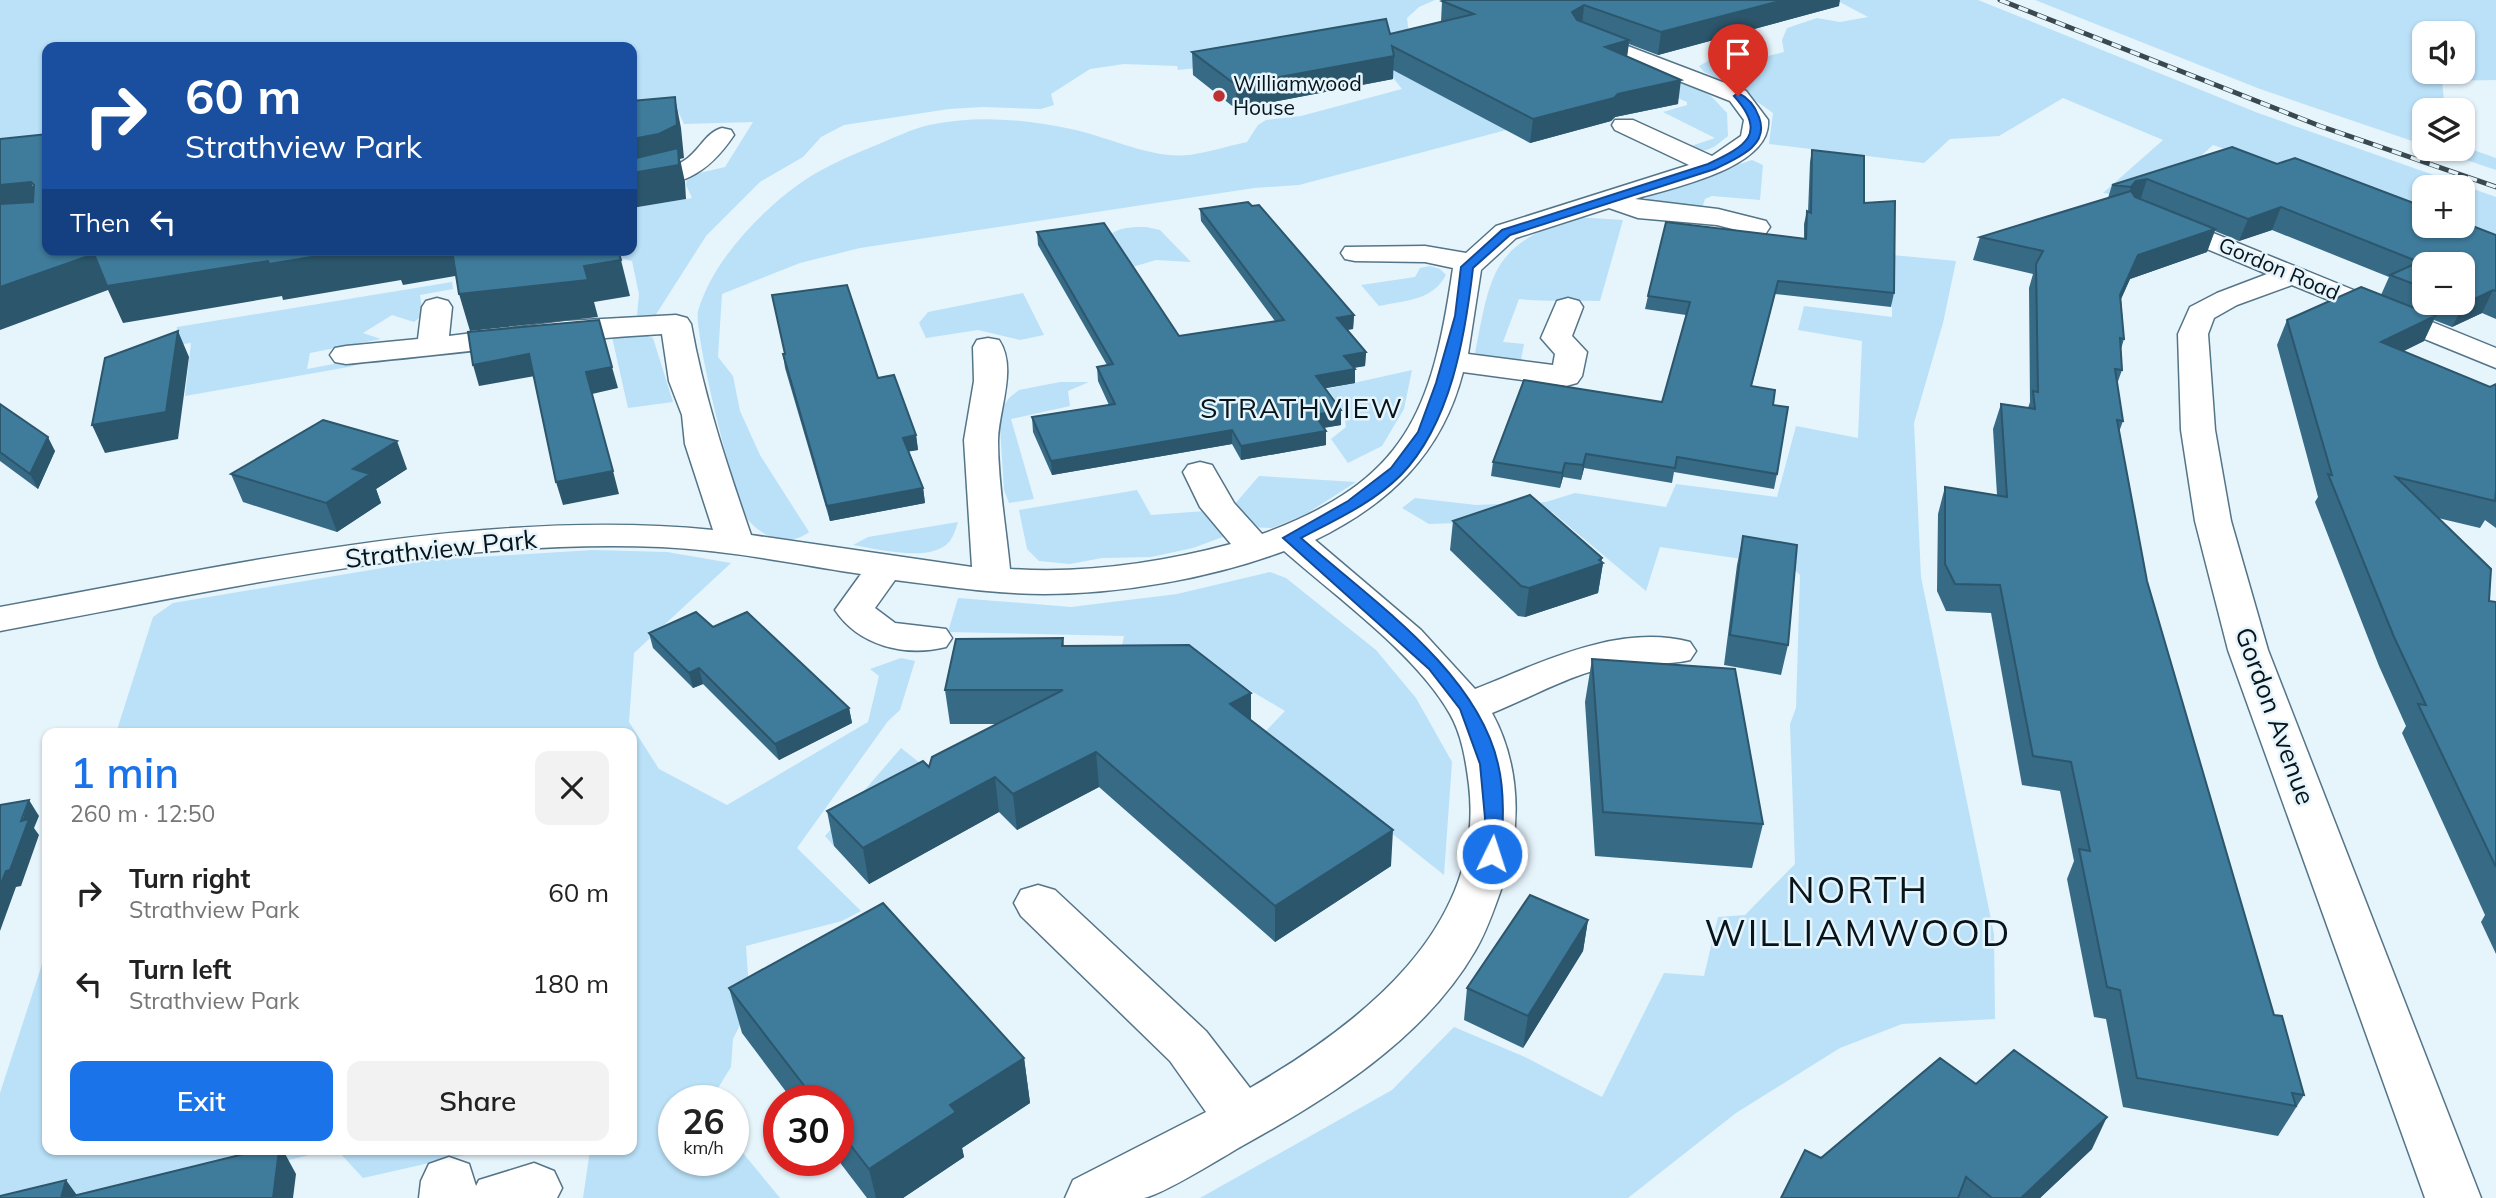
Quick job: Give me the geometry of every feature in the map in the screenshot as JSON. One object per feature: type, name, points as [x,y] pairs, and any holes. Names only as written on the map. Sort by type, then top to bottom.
[{"type":"street","points":[[1355,253],[1424,254],[1472,263],[1506,232],[1712,166],[1741,152],[1754,140],[1758,126],[1750,106],[1738,96],[1583,35]]},
{"type":"street","points":[[1624,125],[1712,166]]},
{"type":"street","points":[[637,182],[677,175],[694,168],[722,135]]},
{"type":"street","points":[[1611,199],[1638,210],[1718,217],[1756,227]]},
{"type":"street","name":"Gordon Road","points":[[2140,211],[2496,359]]},
{"type":"street","name":"Strathview Park","points":[[0,619],[304,565],[458,544],[581,537],[668,537],[736,544],[885,567],[1030,583],[1105,579],[1187,566],[1273,543],[1353,504],[1396,471],[1424,432],[1449,360],[1461,316],[1467,267],[1472,263]]},
{"type":"street","name":"Gordon Avenue","points":[[2292,275],[2227,299],[2202,313],[2193,334],[2198,430],[2213,521],[2248,650],[2454,1198]]},
{"type":"street","points":[[433,344],[436,307]]},
{"type":"street","points":[[1449,360],[1566,376],[1571,352],[1556,338],[1568,307]]},
{"type":"street","points":[[346,355],[433,344],[512,339],[566,330],[677,324],[685,381],[698,415],[710,470],[736,544]]},
{"type":"street","points":[[988,347],[990,381],[981,440],[992,579]]},
{"type":"street","points":[[1093,1198],[1242,1119],[1351,1050],[1407,1002],[1456,941],[1492,854],[1494,818],[1489,764],[1468,707],[1435,666],[1273,543],[1218,507],[1200,472]]},
{"type":"street","points":[[885,567],[855,610],[885,635],[932,638]]},
{"type":"street","points":[[1468,707],[1578,663],[1609,655],[1676,650]]},
{"type":"street","points":[[1038,903],[1188,1046],[1242,1119]]},
{"type":"shaded area","points":[[0,0],[1435,0],[1419,7],[1407,18],[1409,35],[1540,121],[1299,185],[1254,188],[860,248],[800,263],[722,294],[718,357],[733,376],[740,411],[760,455],[809,532],[801,537],[785,540],[770,536],[755,527],[743,509],[709,383],[698,325],[698,311],[714,275],[737,242],[765,212],[795,187],[823,169],[854,155],[915,129],[946,122],[1000,119],[1036,123],[1086,133],[1145,151],[1190,155],[1247,142],[1258,125],[1266,120],[1301,116],[1402,89],[1386,69],[1216,66],[1178,70],[1177,66],[1124,64],[1090,69],[1051,94],[1054,105],[1041,109],[949,109],[844,125],[821,137],[803,157],[760,182],[706,236],[655,316],[637,315],[639,294],[632,261],[610,256],[637,256],[637,207],[692,198],[686,185],[687,176],[725,167],[753,122],[684,124],[678,111],[637,111],[637,42],[42,42],[42,147],[0,151]]},
{"type":"shaded area","points":[[1836,0],[1978,0],[2258,113],[2434,175],[2412,175],[2412,214],[2213,145],[2152,200],[2103,193],[2163,140],[2063,98],[1999,136],[1950,139],[1924,163],[1769,144],[1773,113],[1739,89],[1704,72],[1699,66],[1717,56],[1740,63],[1784,52],[1782,40],[1787,28],[1817,18],[1840,22],[1868,17]]},
{"type":"shaded area","points":[[2035,0],[2496,0],[2496,80],[2475,80],[2475,21],[2412,21],[2412,84],[2442,84],[2444,98],[2412,98],[2412,141],[2260,89]]},
{"type":"shaded area","points":[[1680,80],[1711,96],[1727,113],[1728,136],[1709,149],[1688,147],[1715,138],[1663,112],[1687,105],[1687,102],[1646,84]]},
{"type":"shaded area","points":[[2475,151],[2496,158],[2496,170],[2469,161],[2475,161]]},
{"type":"shaded area","points":[[1752,160],[1763,165],[1760,200],[1712,196],[1705,199],[1702,208],[1647,201],[1645,196]]},
{"type":"shaded area","points":[[2475,190],[2496,197],[2496,244],[2475,233]]},
{"type":"shaded area","points":[[1575,217],[1623,220],[1600,301],[1519,299],[1503,342],[1524,344],[1521,360],[1485,357],[1475,353],[1486,302],[1500,266],[1526,239]]},
{"type":"shaded area","points":[[1146,227],[1160,230],[1191,262],[1156,260],[1119,271],[1105,240],[1118,230]]},
{"type":"shaded area","points":[[1892,255],[1956,261],[1943,323],[1914,423],[1921,577],[1994,934],[1995,1019],[1902,1024],[1840,1048],[1736,1113],[1628,1198],[1200,1198],[1392,1090],[1454,1027],[1525,1057],[1602,1097],[1664,973],[1704,976],[1718,917],[1745,915],[1795,864],[1790,724],[1796,708],[1800,575],[1790,566],[1660,547],[1646,591],[1552,512],[1487,522],[1429,524],[1402,508],[1415,498],[1476,505],[1546,502],[1575,493],[1666,507],[1676,484],[1777,497],[1796,426],[1858,438],[1862,341],[1798,330],[1804,306],[1892,317]]},
{"type":"shaded area","points":[[1430,266],[1440,269],[1446,275],[1433,290],[1417,298],[1379,306],[1361,285],[1415,277],[1420,268]]},
{"type":"shaded area","points":[[452,282],[453,289],[420,295],[423,315],[414,322],[392,315],[363,333],[381,339],[310,353],[307,369],[355,360],[354,366],[185,396],[191,343],[175,345],[177,327]]},
{"type":"shaded area","points":[[1023,293],[1044,335],[1020,340],[978,330],[926,338],[919,323],[928,312]]},
{"type":"shaded area","points":[[612,337],[653,338],[673,402],[628,408]]},
{"type":"shaded area","points":[[1412,370],[1404,409],[1382,446],[1348,463],[1331,439],[1346,427],[1344,411],[1327,389]]},
{"type":"shaded area","points":[[1060,382],[1089,382],[1068,391],[1070,406],[1011,419],[1034,499],[1009,503],[1004,490],[999,412],[1019,390]]},
{"type":"shaded area","points":[[1259,476],[1356,482],[1306,514],[1272,528],[1246,527],[1234,505]]},
{"type":"shaded area","points":[[1137,490],[1151,515],[1205,511],[1228,535],[1193,548],[1151,557],[1102,558],[1070,564],[1039,561],[1027,549],[1019,510]]},
{"type":"shaded area","points":[[958,522],[949,542],[930,552],[903,553],[853,545],[868,537]]},
{"type":"shaded area","points":[[593,550],[667,552],[731,563],[634,653],[629,722],[633,728],[118,728],[153,617],[173,603],[430,560]]},
{"type":"shaded area","points":[[1270,572],[1286,578],[1376,650],[1416,698],[1452,762],[1444,875],[1265,732],[1285,711],[1226,676],[1120,655],[1124,636],[948,632],[958,598],[1071,607],[1177,594]]},
{"type":"shaded area","points":[[901,658],[915,661],[900,710],[888,721],[797,848],[861,911],[842,921],[746,946],[750,1005],[733,1039],[731,1067],[720,1085],[658,1085],[658,1176],[749,1176],[749,1160],[780,1198],[583,1198],[589,1155],[637,1155],[637,735],[659,769],[727,805],[868,722],[879,676],[870,669]]},
{"type":"shaded area","points":[[901,748],[949,786],[834,846],[825,836]]},
{"type":"shaded area","points":[[42,964],[42,1155],[310,1155],[134,1198],[0,1198],[0,1093]]},
{"type":"shaded area","points":[[342,1155],[465,1155],[363,1178]]},
{"type":"building","points":[[1784,0],[1661,32],[1584,5],[1572,12],[1577,20],[1629,40],[1605,47],[1681,80],[1618,94],[1614,98],[1533,119],[1392,46],[1394,56],[1236,85],[1192,52],[1386,19],[1390,34],[1474,14],[1442,1]]},
{"type":"building","points":[[675,97],[677,125],[659,134],[637,138],[637,101]]},
{"type":"building","points":[[42,135],[42,256],[88,256],[0,287],[0,204],[33,202],[34,185],[31,182],[0,185],[0,139]]},
{"type":"building","points":[[2232,147],[2277,164],[2295,158],[2412,202],[2412,238],[2475,238],[2475,227],[2496,235],[2496,291],[2475,299],[2475,252],[2412,252],[2412,259],[2281,207],[2248,219],[2147,179],[2136,181],[2131,187],[2112,185]]},
{"type":"building","points":[[678,148],[679,165],[637,172],[637,158]]},
{"type":"building","points":[[1812,150],[1864,156],[1864,203],[1895,201],[1894,293],[1778,281],[1751,386],[1775,390],[1773,405],[1788,407],[1777,474],[1677,457],[1675,468],[1586,454],[1583,465],[1565,463],[1562,473],[1493,462],[1524,380],[1662,402],[1690,302],[1648,296],[1666,222],[1806,239],[1807,211],[1811,213]]},
{"type":"building","points":[[2131,191],[2135,197],[2215,229],[2138,255],[2120,295],[2124,339],[2120,338],[2122,370],[2115,369],[2123,421],[2117,420],[2147,581],[2274,1015],[2282,1016],[2304,1095],[2292,1093],[2296,1106],[2137,1078],[2120,990],[2107,987],[2079,849],[2090,851],[2071,762],[2033,756],[2000,585],[1955,584],[1945,564],[1945,487],[2007,497],[2001,404],[2035,409],[2033,391],[2038,392],[2036,264],[2043,251],[1980,237]]},
{"type":"building","points":[[1248,202],[1252,206],[1259,205],[1354,315],[1337,318],[1366,352],[1344,356],[1355,369],[1316,376],[1341,410],[1315,415],[1326,431],[1241,446],[1232,430],[1051,461],[1032,417],[1115,404],[1097,367],[1113,364],[1037,232],[1104,223],[1179,336],[1284,320],[1200,209]]},
{"type":"building","points":[[95,256],[318,256],[269,264],[268,261],[107,286]]},
{"type":"building","points":[[453,256],[620,256],[621,260],[584,266],[588,280],[459,294]]},
{"type":"building","points":[[2412,265],[2412,283],[2390,275]]},
{"type":"building","points":[[847,285],[878,378],[894,375],[916,435],[903,438],[923,488],[827,506],[783,354],[772,295]]},
{"type":"building","points":[[2361,287],[2412,307],[2412,315],[2435,316],[2381,342],[2490,387],[2496,384],[2495,501],[2396,477],[2491,569],[2489,601],[2496,602],[2496,867],[2418,704],[2426,705],[2394,637],[2328,474],[2332,475],[2287,320]]},
{"type":"building","points":[[599,320],[612,367],[586,372],[613,471],[556,482],[529,354],[473,365],[468,332]]},
{"type":"building","points":[[178,331],[166,412],[92,425],[105,358]]},
{"type":"building","points":[[0,404],[48,437],[30,474],[0,452]]},
{"type":"building","points":[[323,420],[397,441],[353,469],[370,474],[326,503],[231,474]]},
{"type":"building","points":[[1530,495],[1602,558],[1599,560],[1603,563],[1529,588],[1521,586],[1453,521]]},
{"type":"building","points":[[1743,536],[1797,545],[1788,645],[1730,635]]},
{"type":"building","points":[[696,612],[713,627],[747,612],[849,708],[775,744],[699,668],[689,673],[649,633]]},
{"type":"building","points":[[1063,638],[1062,646],[1189,645],[1251,693],[1230,704],[1393,830],[1275,906],[1096,752],[1013,794],[995,777],[863,848],[827,811],[923,761],[929,767],[932,757],[1063,690],[945,690],[956,639]]},
{"type":"building","points":[[1592,659],[1735,669],[1763,824],[1603,812]]},
{"type":"building","points":[[29,800],[21,821],[29,819],[10,870],[6,871],[0,886],[0,805]]},
{"type":"building","points":[[1530,895],[1588,920],[1528,1016],[1467,988]]},
{"type":"building","points":[[883,903],[1024,1058],[950,1105],[956,1112],[869,1169],[854,1150],[854,1085],[804,1085],[729,988]]},
{"type":"building","points":[[2014,1050],[2107,1117],[2021,1198],[1992,1198],[1966,1177],[1958,1198],[1781,1198],[1805,1150],[1821,1158],[1940,1058],[1976,1084]]},
{"type":"building","points":[[240,1155],[278,1155],[273,1198],[65,1198]]},
{"type":"building","points":[[66,1180],[61,1198],[0,1198],[0,1196]]},
{"type":"railway","points":[[2000,0],[2320,126],[2496,187]]},
{"type":"place","name":"Williamwood House","points":[[1219,96]]},
{"type":"district","name":"STRATHVIEW","points":[[1302,408]]},
{"type":"district","name":"NORTH WILLIAMWOOD","points":[[1858,912]]},
{"type":"route","points":[[1492,854],[1494,818],[1489,764],[1468,707],[1435,666],[1291,538],[1353,504],[1396,471],[1424,432],[1443,383],[1461,316],[1467,267],[1506,232],[1712,166],[1741,152],[1754,140],[1758,126],[1750,106],[1738,96]]}]
